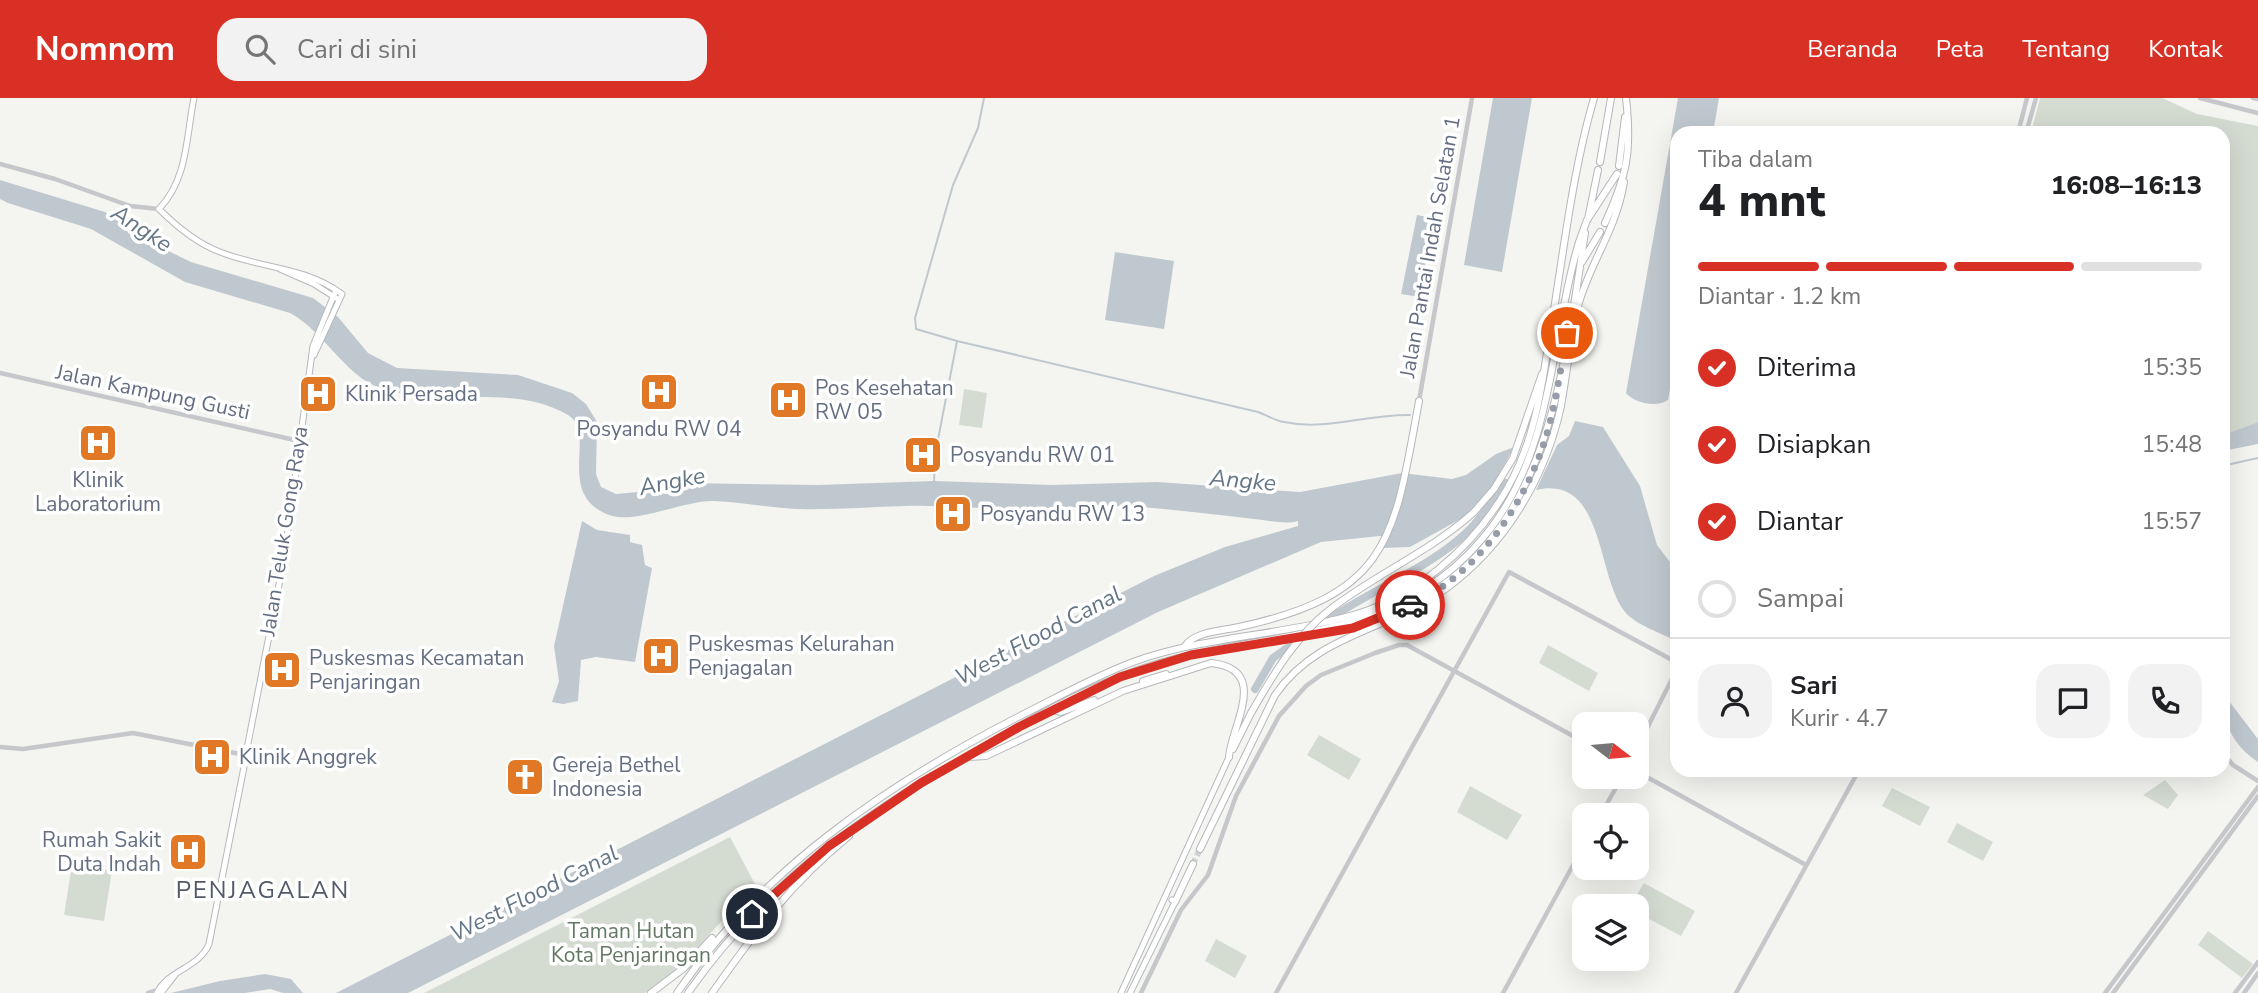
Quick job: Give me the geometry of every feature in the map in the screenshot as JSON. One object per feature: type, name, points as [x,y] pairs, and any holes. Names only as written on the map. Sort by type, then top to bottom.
[{"type":"highway","points":[[651,993],[684,968],[749,903],[823,838],[916,775],[993,730],[1097,677],[1185,646],[1326,622],[1365,611],[1420,582],[1456,554],[1484,524],[1519,465],[1545,368],[1579,154],[1594,98]]},
{"type":"highway","points":[[1600,162],[1611,98]]},
{"type":"highway","points":[[1619,166],[1626,102]]},
{"type":"highway","points":[[1200,849],[1275,695],[1286,679],[1321,650],[1422,605],[1445,590],[1496,543],[1529,492],[1554,436],[1578,304],[1617,217],[1629,143],[1626,102]]},
{"type":"highway","points":[[688,993],[714,957],[773,893],[829,846],[874,814],[1052,710],[1120,677],[1168,661],[1339,628],[1353,628],[1379,619],[1436,591],[1478,555],[1520,495],[1543,446],[1598,170]]},
{"type":"highway","points":[[1339,628],[1412,597],[1451,569],[1492,527],[1518,486],[1537,439],[1576,252],[1587,220],[1617,174]]},
{"type":"highway","points":[[1605,223],[1624,182]]},
{"type":"highway","points":[[1579,267],[1600,232]]},
{"type":"highway","points":[[1185,646],[1198,636],[1272,620],[1322,602],[1357,577],[1378,551],[1397,515],[1410,460],[1419,401]]},
{"type":"highway","points":[[1229,757],[1251,713],[1290,650],[1331,609],[1424,551],[1474,512],[1494,489],[1531,422]]},
{"type":"highway","points":[[968,757],[986,757],[1099,701],[1172,674],[1211,663],[1224,666],[1237,675],[1244,687],[1245,701],[1229,757]]},
{"type":"highway","points":[[1052,710],[1061,712],[1150,678],[1172,674]]},
{"type":"highway","points":[[712,993],[767,917],[817,863],[874,814]]},
{"type":"highway","points":[[1175,902],[1193,864]]},
{"type":"highway","points":[[677,993],[723,931]]},
{"type":"main road","points":[[194,98],[181,177],[159,209],[182,230],[209,247],[273,266],[338,297]]},
{"type":"main road","name":"Jalan Teluk Gong Raya","points":[[244,764],[284,559],[313,356],[338,297],[336,290],[306,274],[273,266]]},
{"type":"main road","name":"Jalan Teluk Gong Raya","points":[[160,991],[175,975],[195,961],[209,944],[247,746]]},
{"type":"main road","points":[[1121,993],[1229,757]]},
{"type":"main road","points":[[1129,993],[1175,902],[1166,898]]},
{"type":"street","name":"Jalan Pantai Indah Selatan 1","points":[[1419,401],[1472,98]]},
{"type":"street","points":[[2020,126],[2027,98]]},
{"type":"street","points":[[2028,126],[2036,98]]},
{"type":"street","points":[[2200,98],[2258,113]]},
{"type":"street","points":[[0,164],[55,179],[130,206],[159,209]]},
{"type":"street","name":"Jalan Kampung Gusti","points":[[0,373],[299,441]]},
{"type":"street","points":[[1276,993],[1452,670],[1509,572],[1670,659]]},
{"type":"street","points":[[1140,993],[1181,910],[1212,866],[1236,796],[1279,716],[1306,686],[1321,675],[1403,645],[1572,736]]},
{"type":"street","points":[[1649,724],[1670,683]]},
{"type":"street","points":[[0,747],[23,749],[133,733],[245,755]]},
{"type":"street","points":[[2113,993],[2122,976],[2258,786],[2230,759]]},
{"type":"street","points":[[1736,993],[1855,777]]},
{"type":"street","points":[[1649,778],[1806,866]]},
{"type":"street","points":[[2105,993],[2122,976],[2258,796]]},
{"type":"street","points":[[1505,990],[1572,867]]},
{"type":"street","points":[[2235,993],[2258,962]]},
{"type":"street","points":[[2244,993],[2258,973]]},
{"type":"street","points":[[148,993],[160,991]]},
{"type":"green space","points":[[2040,98],[2162,98],[2197,114],[2258,126],[2258,422],[2230,432],[2230,126],[2033,126]]},
{"type":"green space","points":[[964,389],[987,393],[982,428],[959,425]]},
{"type":"green space","points":[[1548,645],[1598,673],[1589,691],[1539,663]]},
{"type":"green space","points":[[1319,735],[1361,759],[1349,780],[1307,755]]},
{"type":"green space","points":[[2165,780],[2178,795],[2168,809],[2143,795]]},
{"type":"green space","points":[[1470,786],[1522,815],[1507,840],[1457,812]]},
{"type":"green space","points":[[1892,788],[1930,807],[1920,826],[1882,806]]},
{"type":"green space","points":[[1957,823],[1993,842],[1983,861],[1947,842]]},
{"type":"green space","name":"Taman Hutan Kota Penjaringan","points":[[730,837],[755,884],[682,965],[645,993],[424,993]]},
{"type":"green space","points":[[72,865],[112,871],[104,921],[64,915]]},
{"type":"green space","points":[[1644,883],[1695,911],[1681,936],[1649,919],[1649,894],[1637,894]]},
{"type":"green space","points":[[2208,931],[2253,964],[2242,978],[2198,945]]},
{"type":"green space","points":[[1216,939],[1247,956],[1235,978],[1205,961]]},
{"type":"water","points":[[1493,98],[1532,98],[1502,272],[1464,265]]},
{"type":"water","points":[[1678,98],[1719,98],[1714,126],[1673,126]]},
{"type":"water","points":[[1670,143],[1670,389],[1668,400],[1658,404],[1634,399],[1626,393]]},
{"type":"water","name":"West Flood Canal","points":[[0,180],[105,212],[162,248],[191,262],[313,298],[338,317],[368,353],[397,368],[518,375],[572,393],[586,404],[597,422],[596,474],[601,487],[616,494],[660,490],[684,483],[818,485],[934,481],[1051,485],[1157,482],[1300,492],[1402,473],[1452,479],[1466,475],[1496,454],[1514,447],[1491,489],[1466,516],[1410,547],[1383,548],[1390,535],[1321,542],[1158,612],[408,993],[336,993],[1154,576],[1225,547],[1298,526],[1298,521],[1282,522],[1134,507],[1001,509],[917,506],[811,509],[714,501],[632,517],[609,515],[593,505],[584,493],[580,479],[579,435],[576,424],[568,415],[546,405],[523,400],[426,396],[380,388],[367,382],[345,364],[314,331],[290,313],[185,282],[91,229],[8,203],[0,199]]},
{"type":"water","points":[[1417,215],[1433,218],[1420,297],[1401,294]]},
{"type":"water","points":[[1115,252],[1174,261],[1164,329],[1105,320]]},
{"type":"water","points":[[1575,421],[1603,427],[1640,486],[1657,545],[1670,562],[1670,638],[1642,625],[1625,612],[1616,596],[1596,532],[1587,512],[1575,497],[1558,489],[1536,490],[1557,445],[1569,436]]},
{"type":"water","points":[[2258,422],[2258,444],[2230,450],[2230,432]]},
{"type":"water","points":[[582,521],[597,530],[630,535],[630,542],[642,545],[645,565],[652,568],[635,662],[596,657],[581,660],[578,701],[563,704],[552,702],[559,681],[554,646]]},
{"type":"water","points":[[2230,702],[2258,739],[2258,762],[2230,732]]},
{"type":"water","points":[[265,974],[291,979],[303,993],[283,993],[270,989],[245,993],[171,993],[220,981]]},
{"type":"waterway","points":[[934,483],[935,455],[957,341],[916,329],[915,318],[953,185],[978,128],[984,98]]},
{"type":"waterway","points":[[957,341],[1258,412],[1284,422],[1316,425],[1410,415]]},
{"type":"waterway","points":[[2230,464],[2258,458]]},
{"type":"waterway","points":[[1322,624],[1449,547],[1476,522],[1506,483]]},
{"type":"waterway","points":[[1255,689],[1273,658],[1297,641]]},
{"type":"tunnel","points":[[1193,864],[1200,849]]},
{"type":"way so far","points":[[1410,605],[1436,591],[1464,568],[1509,516],[1535,468],[1543,446],[1552,414],[1567,333]]},
{"type":"place","name":"Posyandu RW 04","points":[[659,392]]},
{"type":"place","name":"Klinik Persada","points":[[318,394]]},
{"type":"place","name":"Pos Kesehatan RW 05","points":[[788,400]]},
{"type":"place","name":"Klinik Laboratorium","points":[[98,443]]},
{"type":"place","name":"Posyandu RW 01","points":[[923,455]]},
{"type":"place","name":"Posyandu RW 13","points":[[953,514]]},
{"type":"place","name":"Puskesmas Kelurahan Penjagalan","points":[[661,656]]},
{"type":"place","name":"Puskesmas Kecamatan Penjaringan","points":[[282,670]]},
{"type":"place","name":"Klinik Anggrek","points":[[212,757]]},
{"type":"place","name":"Gereja Bethel Indonesia","points":[[525,777]]},
{"type":"place","name":"Rumah Sakit Duta Indah","points":[[188,852]]},
{"type":"district","name":"PENJAGALAN","points":[[263,890]]},
{"type":"route","points":[[752,914],[809,861],[859,823],[921,783],[1019,727],[1120,677],[1191,655],[1339,628],[1353,628],[1410,605]]},
{"type":"water label","name":"Angke","points":[[142,228]]},
{"type":"water label","name":"Angke","points":[[1243,480]]},
{"type":"water label","name":"Angke","points":[[672,481]]}]
